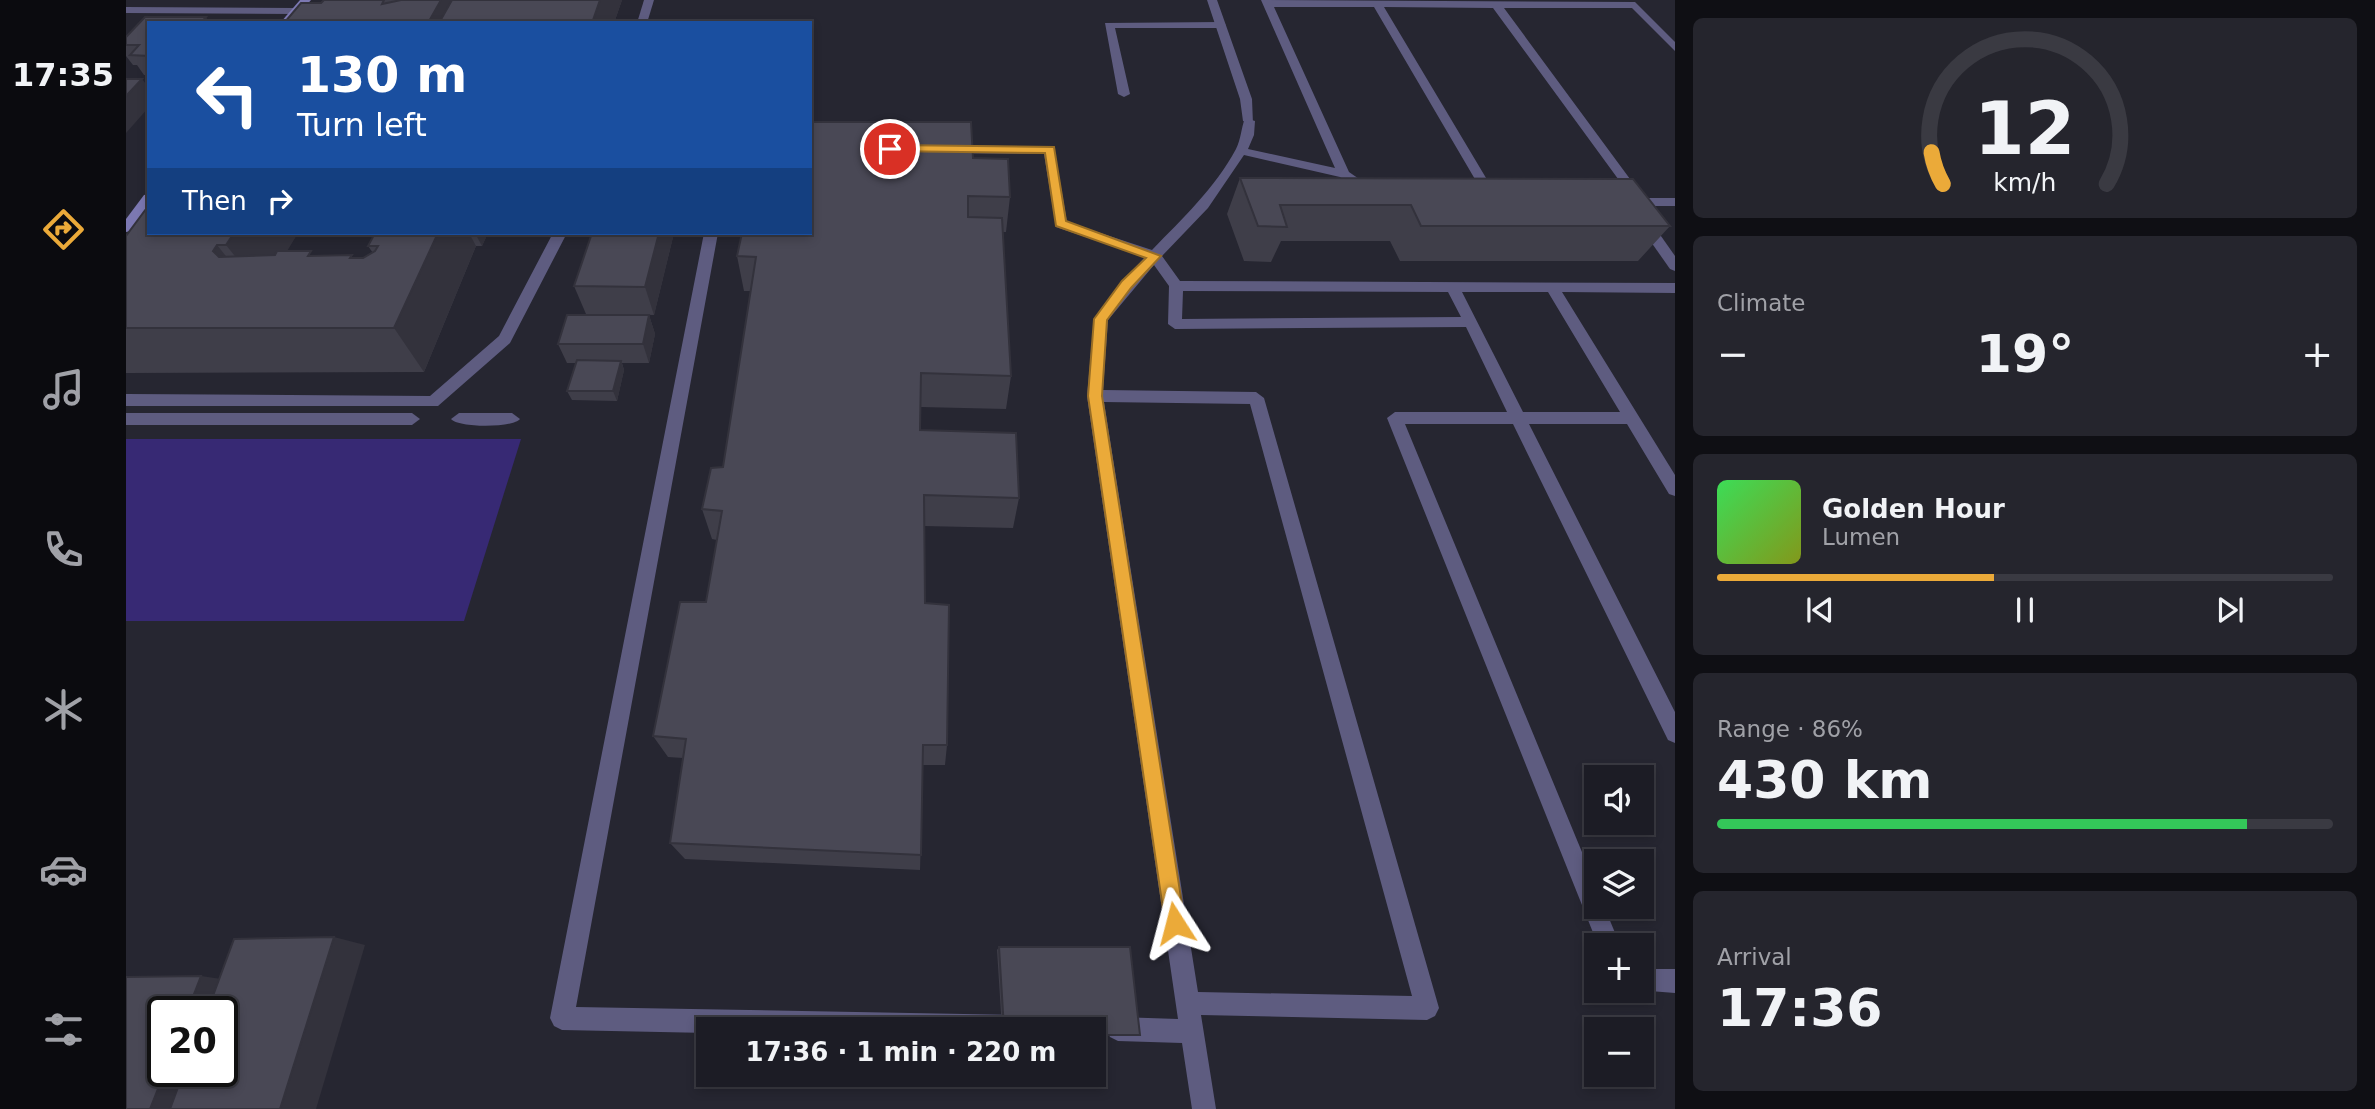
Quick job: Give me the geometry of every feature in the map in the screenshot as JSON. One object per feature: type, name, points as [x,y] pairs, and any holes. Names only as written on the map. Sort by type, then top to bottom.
[{"type":"street","points":[[286,21],[297,5],[306,0]]},
{"type":"street","points":[[643,21],[649,0]]},
{"type":"street","points":[[1204,1109],[1095,396],[1101,319],[1127,285],[1203,205],[1241,151],[1248,135],[1250,121],[1246,99],[1212,0]]},
{"type":"street","points":[[1344,174],[1267,2],[1636,5],[1675,48]]},
{"type":"street","points":[[1377,4],[1494,201]]},
{"type":"street","points":[[1496,4],[1675,266]]},
{"type":"street","points":[[126,10],[297,5]]},
{"type":"street","points":[[1124,94],[1109,25],[1222,24]]},
{"type":"street","points":[[930,149],[1050,150],[1060,224],[1155,256],[1176,286],[1175,324],[1471,322]]},
{"type":"street","points":[[1241,151],[1344,174],[1378,193]]},
{"type":"street","points":[[126,228],[147,201]]},
{"type":"street","points":[[1629,202],[1675,202]]},
{"type":"street","points":[[126,400],[433,402],[505,339],[559,235]]},
{"type":"street","points":[[696,1021],[562,1018],[711,235]]},
{"type":"street","points":[[1176,286],[1675,288]]},
{"type":"street","points":[[1454,289],[1675,733]]},
{"type":"street","points":[[1553,289],[1675,489]]},
{"type":"street","points":[[1095,396],[1256,397],[1427,1007],[1187,1003]]},
{"type":"street","points":[[1604,933],[1395,418],[1632,418]]},
{"type":"street","points":[[126,419],[412,419]]},
{"type":"street","points":[[459,419],[512,419]]},
{"type":"street","points":[[1654,981],[1675,981]]},
{"type":"street","points":[[1106,1029],[1192,1031]]},
{"type":"shaded area","points":[[126,439],[521,439],[464,621],[126,621]]},
{"type":"building","points":[[324,0],[384,0],[382,4],[401,0],[441,0],[429,21],[286,21],[301,3],[321,3]]},
{"type":"building","points":[[452,0],[600,0],[593,21],[440,21]]},
{"type":"building","points":[[145,17],[206,17],[203,21],[147,21],[147,56],[130,55],[139,45],[126,45],[126,37]]},
{"type":"building","points":[[126,79],[142,79],[126,96]]},
{"type":"building","points":[[812,122],[971,122],[973,158],[1008,159],[1010,197],[968,196],[968,217],[1002,218],[1011,376],[921,373],[920,430],[1016,433],[1019,498],[924,495],[925,603],[949,605],[947,745],[923,745],[921,855],[670,843],[686,739],[653,736],[680,602],[706,602],[722,511],[702,509],[711,468],[723,467],[756,257],[737,256],[742,235],[812,235]]},
{"type":"building","points":[[1240,178],[1633,179],[1670,226],[1421,226],[1411,205],[1280,205],[1287,227],[1258,226]]},
{"type":"building","points":[[147,208],[147,235],[233,235],[226,245],[217,245],[213,251],[219,257],[275,255],[277,251],[311,251],[308,256],[352,255],[350,258],[363,258],[378,246],[368,246],[374,235],[437,235],[394,328],[126,328],[126,236]]},
{"type":"building","points":[[591,235],[658,235],[645,287],[574,286]]},
{"type":"building","points":[[567,315],[649,315],[643,344],[558,344]]},
{"type":"building","points":[[577,360],[621,361],[613,391],[567,391]]},
{"type":"building","points":[[334,937],[280,1109],[170,1109],[178,1087],[238,1087],[238,996],[213,996],[234,939]]},
{"type":"building","points":[[999,947],[1130,947],[1140,1035],[1106,1035],[1106,1017],[1003,1017]]},
{"type":"building","points":[[201,976],[193,996],[147,996],[147,1087],[159,1087],[150,1109],[126,1109],[126,977]]},
{"type":"route","points":[[890,149],[1050,150],[1060,224],[1155,256],[1127,285],[1101,319],[1095,396],[1175,923]]}]
